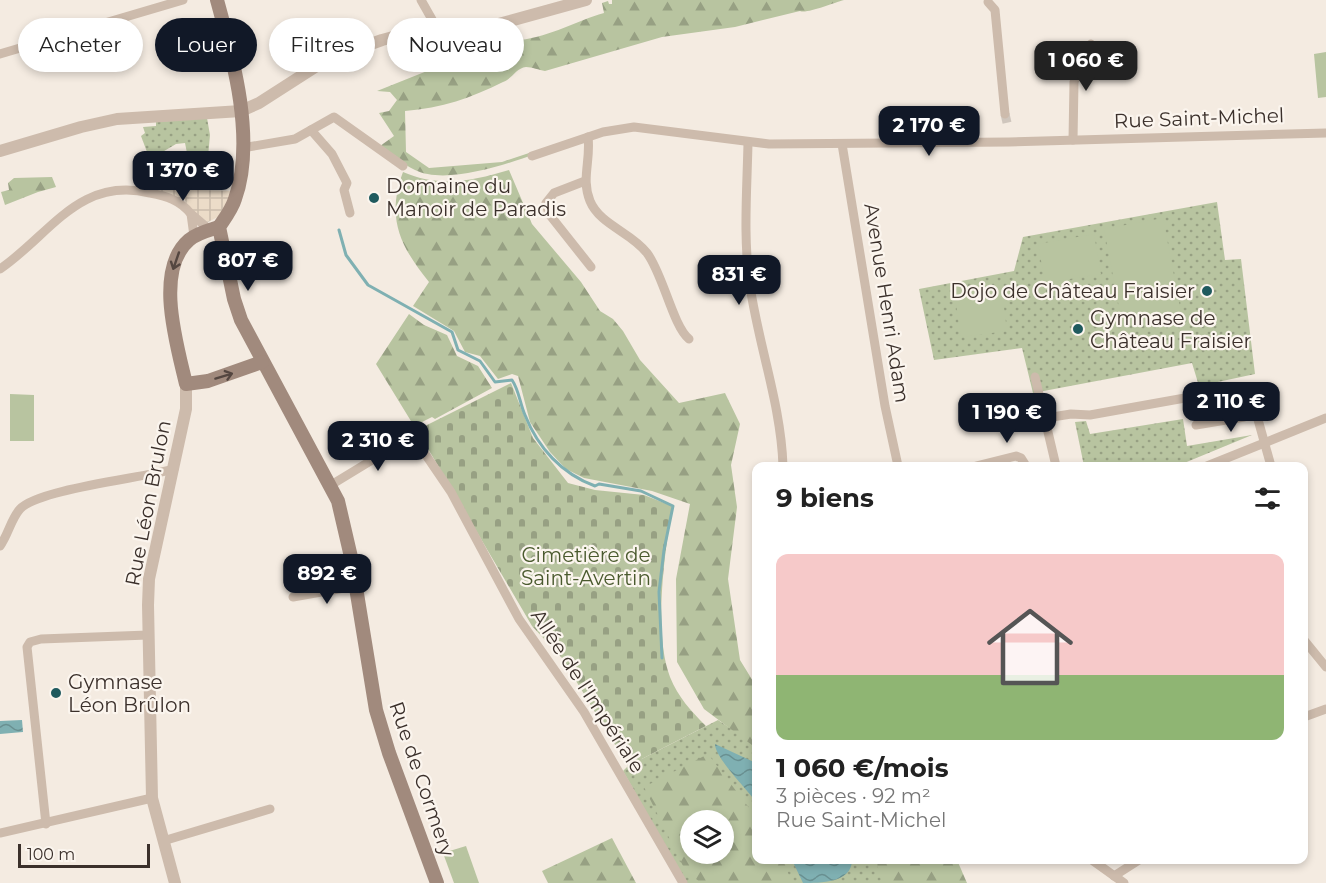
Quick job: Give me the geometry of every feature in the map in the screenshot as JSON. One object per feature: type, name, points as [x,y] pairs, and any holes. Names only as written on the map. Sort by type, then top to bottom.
[{"type":"main road","points":[[194,236],[215,228],[236,197],[242,148],[241,111],[236,74],[217,0]]},
{"type":"main road","name":"Rue de Cormery","points":[[215,228],[234,299],[261,362],[338,501],[356,586],[376,710],[389,753],[436,883]]},
{"type":"main road","name":"Rue Léon Brulon","points":[[186,384],[174,329],[172,277],[177,254],[194,236]]},
{"type":"main road","points":[[186,384],[208,381],[261,362]]},
{"type":"street","points":[[0,54],[183,0]]},
{"type":"street","points":[[421,0],[431,18]]},
{"type":"street","points":[[518,18],[586,0]]},
{"type":"street","points":[[988,2],[995,10],[1005,114]]},
{"type":"street","points":[[0,151],[68,130],[117,119],[241,111],[259,103],[326,60],[387,39]]},
{"type":"street","points":[[1073,140],[1074,82],[1091,44]]},
{"type":"street","points":[[242,148],[286,141],[334,117],[403,166]]},
{"type":"street","name":"Rue Saint-Michel","points":[[532,156],[618,129],[651,128],[748,143],[842,144],[1326,133]]},
{"type":"street","points":[[311,130],[332,154],[347,183],[344,190],[350,213]]},
{"type":"street","points":[[588,137],[585,181],[590,202],[598,214],[634,238],[652,260],[682,331],[689,339]]},
{"type":"street","points":[[748,143],[748,272],[757,329],[780,425],[783,462]]},
{"type":"street","name":"Avenue Henri Adam","points":[[842,144],[885,406],[897,462]]},
{"type":"street","points":[[585,181],[550,196],[546,203],[549,214],[591,267]]},
{"type":"street","points":[[0,269],[69,209],[93,196],[114,191],[144,191],[174,200],[190,214],[215,228]]},
{"type":"street","points":[[190,214],[194,236]]},
{"type":"street","points":[[1035,376],[1055,462]]},
{"type":"street","name":"Rue Léon Brulon","points":[[175,883],[152,798],[149,579],[186,409],[186,384]]},
{"type":"street","points":[[1046,418],[1071,414],[1090,415],[1196,396],[1247,413],[1259,420],[1270,462]]},
{"type":"street","points":[[1196,425],[1244,417],[1247,413]]},
{"type":"street","points":[[1229,462],[1266,442],[1326,418]]},
{"type":"street","name":"Allée de l'Impériale","points":[[331,485],[411,438],[417,442],[451,492],[519,619],[584,712],[683,883]]},
{"type":"street","points":[[992,462],[1016,456],[1024,462]]},
{"type":"street","points":[[0,546],[19,510],[26,504],[65,492],[174,469]]},
{"type":"street","points":[[293,597],[356,586]]},
{"type":"street","points":[[46,824],[27,646],[30,642],[41,639],[148,636]]},
{"type":"street","points":[[1308,645],[1326,666]]},
{"type":"street","points":[[1308,716],[1326,709]]},
{"type":"street","points":[[0,834],[152,798]]},
{"type":"street","points":[[163,841],[270,809]]},
{"type":"street","points":[[1098,864],[1124,883]]},
{"type":"street","points":[[1114,876],[1132,864]]},
{"type":"green space","points":[[612,0],[844,0],[814,10],[800,11],[735,27],[662,37],[545,71],[524,68],[524,39],[543,35],[604,13],[602,3],[608,1],[612,4]]},
{"type":"green space","points":[[1326,52],[1326,97],[1318,98],[1314,54]]},
{"type":"green space","points":[[424,72],[516,72],[506,81],[468,97],[444,105],[405,111],[406,152],[429,168],[502,162],[535,151],[535,154],[475,172],[442,175],[415,170],[380,146],[394,136],[379,113],[389,111],[397,100],[390,92],[377,91]]},
{"type":"green space","points":[[207,118],[210,135],[208,157],[188,158],[185,143],[176,144],[154,157],[147,152],[141,136],[145,133],[143,127],[156,126],[156,122]]},
{"type":"green space","points":[[509,170],[532,224],[581,282],[600,311],[613,319],[623,331],[640,360],[679,403],[725,393],[740,424],[731,465],[737,507],[728,579],[740,660],[752,680],[752,745],[704,709],[677,662],[676,579],[690,504],[652,491],[584,478],[566,469],[550,452],[530,422],[518,376],[512,374],[498,379],[480,356],[465,352],[454,331],[413,306],[429,282],[410,256],[399,231],[396,204],[403,172],[430,180],[443,181],[482,177]]},
{"type":"green space","points":[[52,177],[56,187],[5,205],[1,192],[9,190],[8,183],[14,178]]},
{"type":"green space","points":[[1217,202],[1225,260],[1241,259],[1255,374],[1199,386],[1192,363],[1033,393],[1022,348],[934,360],[919,289],[1014,271],[1023,237]]},
{"type":"green space","points":[[1163,218],[1181,312],[1122,323],[1104,229]]},
{"type":"green space","points":[[1094,234],[1101,274],[1045,283],[1038,244]]},
{"type":"green space","points":[[1001,284],[1007,331],[961,337],[954,291]]},
{"type":"green space","points":[[409,314],[424,325],[447,335],[457,356],[478,366],[492,388],[435,419],[432,417],[414,426],[376,364]]},
{"type":"green space","name":"Cimetière de Saint-Avertin","points":[[511,383],[533,438],[568,483],[595,490],[644,495],[672,506],[662,592],[661,616],[665,659],[677,691],[706,726],[628,766],[562,658],[532,626],[417,430]]},
{"type":"green space","points":[[10,394],[34,395],[34,441],[10,441]]},
{"type":"green space","points":[[1183,419],[1187,446],[1252,435],[1187,462],[1083,462],[1075,422],[1086,421],[1090,434]]},
{"type":"green space","points":[[718,720],[752,742],[752,864],[883,864],[895,883],[686,883],[623,771],[628,766]]},
{"type":"green space","points":[[708,754],[752,812],[752,864],[785,864],[792,883],[701,883],[685,870],[682,864],[734,864],[734,810],[680,810],[680,860],[644,787]]},
{"type":"green space","points":[[612,838],[636,883],[548,883],[542,871]]},
{"type":"green space","points":[[466,846],[479,883],[454,883],[443,853]]},
{"type":"green space","points":[[877,864],[959,864],[967,883],[882,883]]},
{"type":"shaded area","points":[[173,170],[174,180],[199,179],[200,190],[233,191],[218,217],[208,222],[195,213],[184,200],[152,188],[146,177],[156,172]]},
{"type":"water","points":[[22,720],[23,732],[0,734],[0,721]]},
{"type":"water","points":[[715,744],[752,761],[752,797],[726,765],[716,750]]},
{"type":"water","points":[[794,864],[852,864],[847,873],[834,880],[803,883]]},
{"type":"waterway","points":[[339,230],[346,255],[368,285],[452,332],[458,350],[480,361],[495,382],[512,380],[530,427],[544,449],[562,467],[595,486],[599,484],[641,491],[673,506],[664,550],[659,592],[662,658]]},
{"type":"tunnel","points":[[1005,114],[1008,127]]},
{"type":"place","name":"Domaine du Manoir de Paradis","points":[[374,198]]},
{"type":"place","name":"Dojo de Château Fraisier","points":[[1207,291]]},
{"type":"place","name":"Gymnase de Château Fraisier","points":[[1078,329]]},
{"type":"place","name":"Gymnase Léon Brûlon","points":[[56,693]]}]
